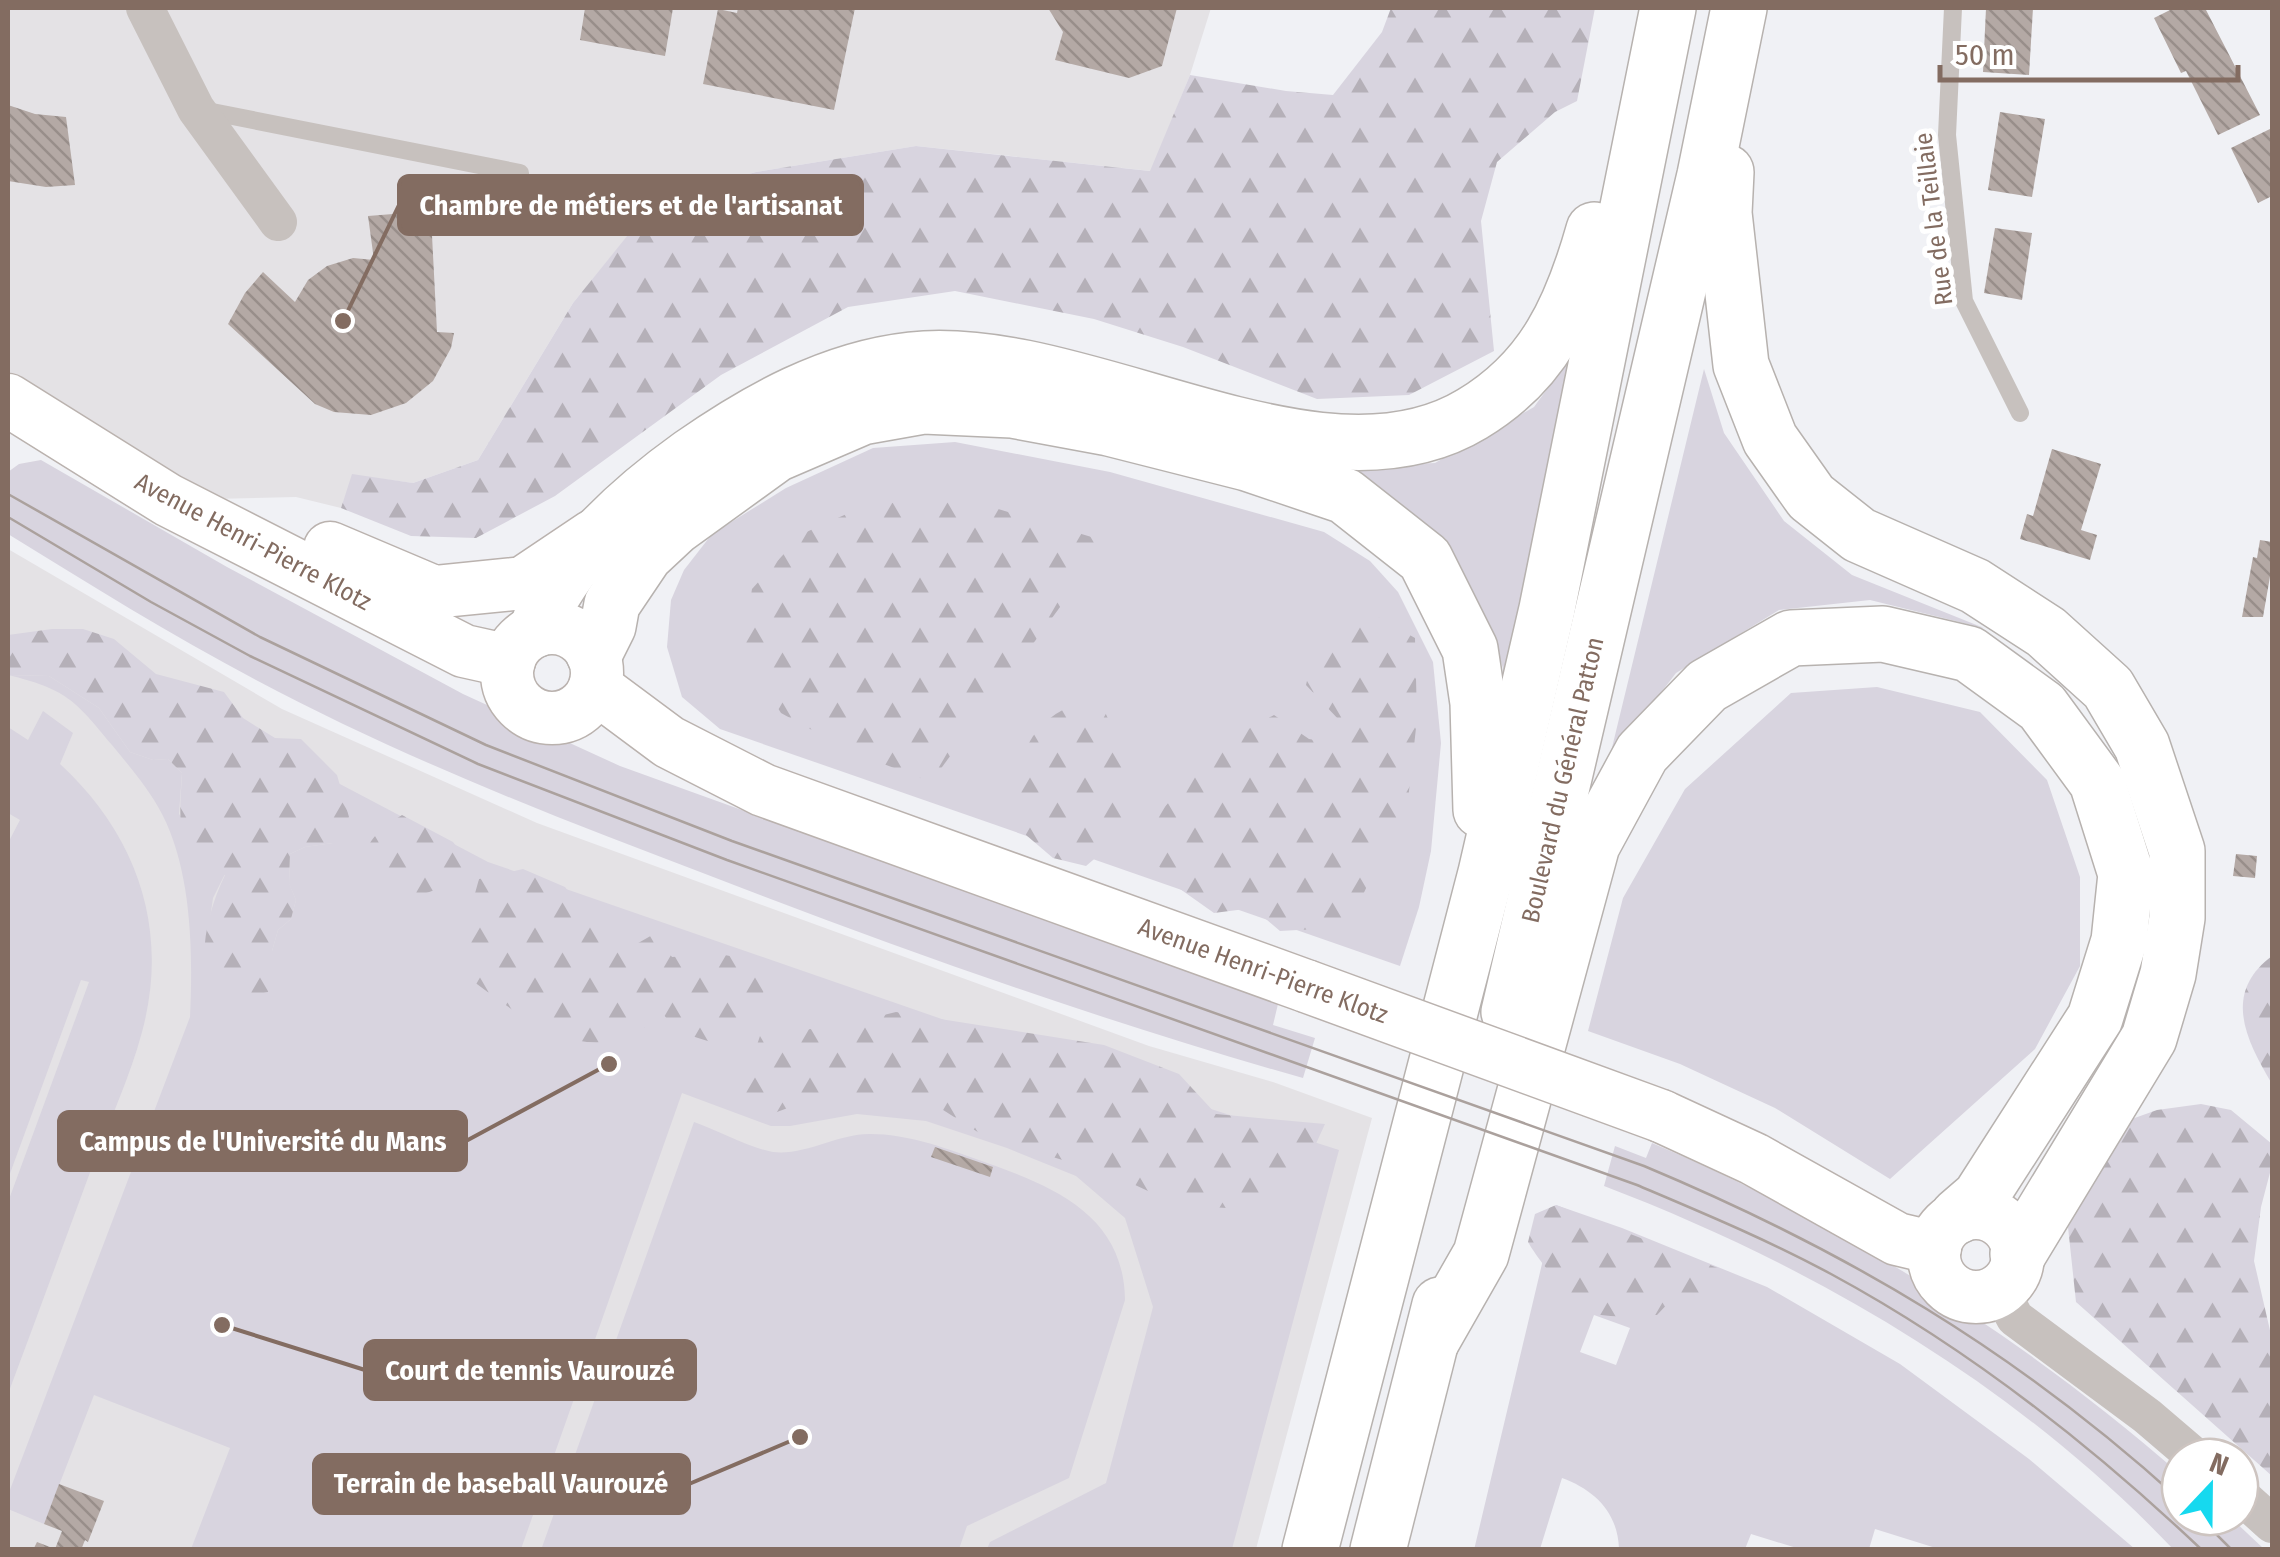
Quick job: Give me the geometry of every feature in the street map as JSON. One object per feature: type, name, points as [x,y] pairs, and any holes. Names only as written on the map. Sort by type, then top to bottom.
[{"type":"highway","points":[[523,645],[563,582],[611,524],[664,475],[770,407],[853,371],[914,360],[1025,368],[1321,441],[1368,444],[1414,440],[1453,426],[1490,403],[1517,379],[1540,355],[1562,322],[1584,266],[1611,166],[1644,8]]},
{"type":"highway","points":[[1310,1550],[1486,873],[1548,609],[1668,8]]},
{"type":"highway","points":[[1736,22],[1724,213],[1741,365],[1770,439],[1811,497],[1859,535],[1975,586],[2046,632],[2108,688],[2142,746],[2178,852],[2178,918],[2168,974],[2149,1038],[2009,1272]]},
{"type":"highway","name":"Boulevard du Général Patton","points":[[1378,1550],[1432,1340],[1706,175],[1736,22]]},
{"type":"highway","points":[[594,671],[612,604],[645,555],[675,526],[776,454],[862,417],[924,406],[1012,410],[1109,428],[1247,464],[1345,496],[1424,559],[1470,649],[1478,703],[1486,873]]},
{"type":"highway","points":[[1432,1340],[1480,1254],[1592,845],[1642,752],[1706,686],[1791,638],[1884,634],[1969,654],[2042,707],[2097,782],[2126,874],[2119,941],[2095,1018],[1980,1197],[1946,1232]]},
{"type":"street","points":[[145,8],[196,109],[278,222]]},
{"type":"street","name":"Avenue Henri-Pierre Klotz","points":[[8,400],[168,500],[464,652],[523,645],[547,627],[576,633],[594,671],[669,742],[763,790],[1661,1116],[1754,1159],[1898,1239],[1946,1232],[1986,1214],[1998,1219],[2008,1228],[2015,1318],[2172,1437]]},
{"type":"street","points":[[168,500],[338,550],[434,592],[522,582],[611,524]]},
{"type":"street","points":[[523,645],[506,673],[513,698],[534,715],[568,716],[586,704],[594,671]]},
{"type":"street","points":[[1946,1232],[1939,1275],[1959,1293],[1986,1296],[2009,1272]]},
{"type":"lane","name":"Rue de la Teillaie","points":[[1953,8],[1947,135],[1964,301],[2020,414]]},
{"type":"lane","points":[[196,109],[520,173]]},
{"type":"shaded area","points":[[8,8],[1211,8],[1190,75],[1151,171],[916,146],[756,172],[658,199],[573,303],[478,460],[413,483],[353,475],[341,508],[296,497],[168,500],[8,400]]},
{"type":"shaded area","points":[[8,549],[282,709],[537,823],[1149,1046],[1273,1082],[1372,1118],[1256,1549],[8,1549]]},
{"type":"green space","points":[[1391,8],[1595,8],[1577,101],[1555,112],[1497,162],[1481,221],[1494,351],[1409,395],[1317,399],[1183,347],[1094,319],[955,291],[848,307],[721,375],[555,496],[476,538],[411,536],[341,508],[352,474],[413,483],[478,460],[573,303],[657,199],[756,172],[916,146],[1150,171],[1190,75],[1333,95],[1382,32]]},
{"type":"green space","points":[[1577,348],[1505,675],[1495,642],[1257,448],[1350,467],[1435,463],[1534,407]]},
{"type":"green space","points":[[1704,369],[1724,433],[1784,521],[1852,575],[1984,628],[1870,600],[1779,610],[1676,673],[1609,760]]},
{"type":"green space","points":[[955,442],[1110,472],[1324,532],[1370,561],[1398,592],[1433,662],[1441,743],[1431,851],[1400,966],[720,729],[682,697],[667,647],[671,600],[684,570],[712,534],[786,488],[873,448]]},
{"type":"green space","points":[[41,460],[227,567],[463,694],[620,766],[1278,1004],[1273,1025],[1315,1038],[1303,1078],[1077,1008],[855,930],[536,808],[311,708],[130,609],[8,534],[8,472],[19,464]]},
{"type":"green space","points":[[975,502],[1108,542],[931,782],[852,752],[781,713],[742,652],[752,589],[802,534],[871,503]]},
{"type":"green space","points":[[1376,616],[1415,638],[1417,719],[1408,800],[1359,903],[1341,921],[1316,929],[1280,931],[1253,908],[1214,913],[1173,884],[1150,855],[1148,826],[1219,745],[1274,715],[1309,739],[1327,742],[1340,721],[1306,685],[1317,639],[1331,621]]},
{"type":"green space","points":[[83,629],[114,639],[156,674],[224,692],[243,718],[275,738],[301,739],[337,775],[349,817],[333,843],[305,847],[290,854],[289,883],[296,900],[291,919],[278,930],[272,951],[277,965],[268,992],[242,998],[206,978],[208,925],[225,875],[197,867],[190,854],[181,822],[182,773],[168,759],[153,760],[130,752],[99,708],[49,676],[8,675],[8,635]]},
{"type":"green space","points":[[8,675],[49,676],[99,708],[130,752],[153,760],[168,759],[182,773],[179,814],[225,874],[213,898],[209,926],[272,951],[278,930],[291,919],[296,900],[289,884],[290,854],[305,847],[333,843],[338,783],[488,862],[1092,1071],[1339,1150],[1232,1549],[987,1549],[990,1542],[1106,1483],[1153,1307],[1125,1218],[1076,1176],[926,1121],[857,1114],[771,1126],[682,1093],[521,1549],[191,1549],[230,1448],[94,1395],[44,1524],[8,1509],[8,1495],[190,1017],[191,966],[188,913],[179,861],[172,837],[151,796],[119,753],[68,698]]},
{"type":"green space","points":[[1877,687],[1980,712],[2047,780],[2080,877],[2080,966],[2035,1049],[1890,1179],[1775,1108],[1680,1064],[1588,1031],[1623,898],[1685,789],[1791,693]]},
{"type":"green space","points":[[1079,702],[1103,708],[1122,748],[1131,794],[1120,837],[1086,866],[1053,858],[1019,829],[1018,808],[1020,769],[1032,738],[1043,724]]},
{"type":"green space","points":[[43,711],[73,733],[60,764],[109,821],[127,853],[149,921],[152,957],[150,994],[137,1049],[8,1394],[8,1202],[89,982],[81,980],[8,1179],[8,843],[20,820],[8,813],[8,727],[28,740]]},
{"type":"green space","points":[[402,815],[453,842],[467,860],[443,886],[409,898],[366,872],[365,862],[369,845],[379,832]]},
{"type":"green space","points":[[523,869],[565,887],[604,936],[626,950],[654,934],[672,957],[719,954],[768,963],[759,1004],[714,1043],[676,1031],[664,1015],[629,1036],[602,1042],[580,1041],[539,1026],[466,976],[462,940],[479,879]]},
{"type":"green space","points":[[2272,956],[2272,1084],[2247,1034],[2243,1001],[2247,985]]},
{"type":"green space","points":[[896,1012],[1104,1045],[1179,1074],[1216,1114],[1325,1124],[1292,1196],[1243,1209],[1178,1205],[1118,1177],[984,1136],[929,1101],[823,1095],[758,1119],[739,1098],[760,1036],[847,1024]]},
{"type":"green space","points":[[2201,1104],[2231,1110],[2272,1144],[2272,1165],[2261,1207],[2254,1261],[2272,1339],[2272,1476],[2260,1465],[2260,1437],[2228,1437],[2076,1302],[2068,1227],[2129,1120],[2157,1110]]},
{"type":"green space","points":[[694,1122],[773,1152],[797,1151],[859,1135],[898,1136],[924,1142],[1029,1179],[1077,1206],[1096,1223],[1111,1244],[1121,1269],[1125,1300],[1069,1478],[967,1526],[959,1549],[541,1550]]},
{"type":"green space","points":[[1652,1143],[1793,1210],[1929,1288],[2058,1376],[2160,1457],[2160,1536],[2048,1434],[1909,1336],[1760,1253],[1604,1186],[1615,1146],[1646,1158]]},
{"type":"green space","points":[[1556,1205],[1767,1287],[1900,1364],[2029,1459],[2135,1549],[1939,1549],[1875,1529],[1869,1549],[1800,1549],[1751,1534],[1745,1549],[1619,1549],[1614,1524],[1603,1505],[1585,1489],[1562,1478],[1540,1549],[1474,1550]],"holes":[[[1594,1315],[1630,1328],[1616,1365],[1580,1352]]]},
{"type":"green space","points":[[1556,1205],[1733,1274],[1716,1297],[1702,1305],[1673,1298],[1657,1315],[1611,1316],[1585,1310],[1563,1289],[1528,1242],[1535,1214]]},
{"type":"green space","points":[[2161,1537],[2251,1537],[2264,1549],[2173,1549]]},
{"type":"building","points":[[585,8],[673,8],[665,56],[580,40]]},
{"type":"building","points":[[738,8],[855,8],[834,110],[703,84],[718,9],[737,13]]},
{"type":"building","points":[[1048,8],[1177,8],[1162,66],[1129,78],[1055,60],[1063,32]]},
{"type":"building","points":[[1986,8],[2033,8],[2029,75],[1983,72]]},
{"type":"building","points":[[2174,8],[2205,8],[2260,115],[2218,135],[2154,18]]},
{"type":"building","points":[[8,105],[35,114],[66,117],[75,185],[46,187],[8,181]]},
{"type":"building","points":[[2000,112],[2045,119],[2032,197],[1988,190]]},
{"type":"building","points":[[2272,128],[2272,196],[2258,203],[2231,148]]},
{"type":"building","points":[[368,216],[431,216],[437,332],[454,333],[451,348],[433,381],[406,403],[371,415],[334,412],[315,404],[228,324],[245,293],[263,272],[295,302],[308,280],[327,266],[353,258],[374,260]]},
{"type":"building","points":[[1995,228],[2032,233],[2022,300],[1984,293]]},
{"type":"building","points":[[2052,449],[2101,464],[2081,530],[2097,535],[2090,560],[2020,539],[2027,514],[2033,516]]},
{"type":"building","points":[[2260,540],[2272,542],[2263,617],[2242,617],[2253,557],[2257,558]]},
{"type":"building","points":[[2236,854],[2257,856],[2255,878],[2233,876]]},
{"type":"building","points":[[935,1147],[993,1167],[990,1177],[931,1157]]},
{"type":"building","points":[[59,1484],[104,1501],[88,1542],[85,1540],[81,1550],[33,1550],[37,1542],[55,1549],[62,1531],[44,1524]]},
{"type":"tram line","points":[[8,494],[260,637],[486,745],[732,841],[1644,1166],[1719,1199],[1860,1270],[1927,1309],[2056,1397],[2160,1483]]},
{"type":"tram line","points":[[8,517],[250,656],[478,764],[727,860],[1637,1185],[1759,1238],[1882,1303],[1979,1366],[2116,1472],[2202,1550]]},
{"type":"tram line","points":[[2219,1537],[2232,1550]]},
{"type":"place","name":"Chambre de métiers et de l'artisanat","points":[[343,321]]},
{"type":"place","name":"Campus de l'Université du Mans","points":[[609,1064]]},
{"type":"place","name":"Court de tennis Vaurouzé","points":[[222,1325]]},
{"type":"place","name":"Terrain de baseball Vaurouzé","points":[[800,1437]]}]
